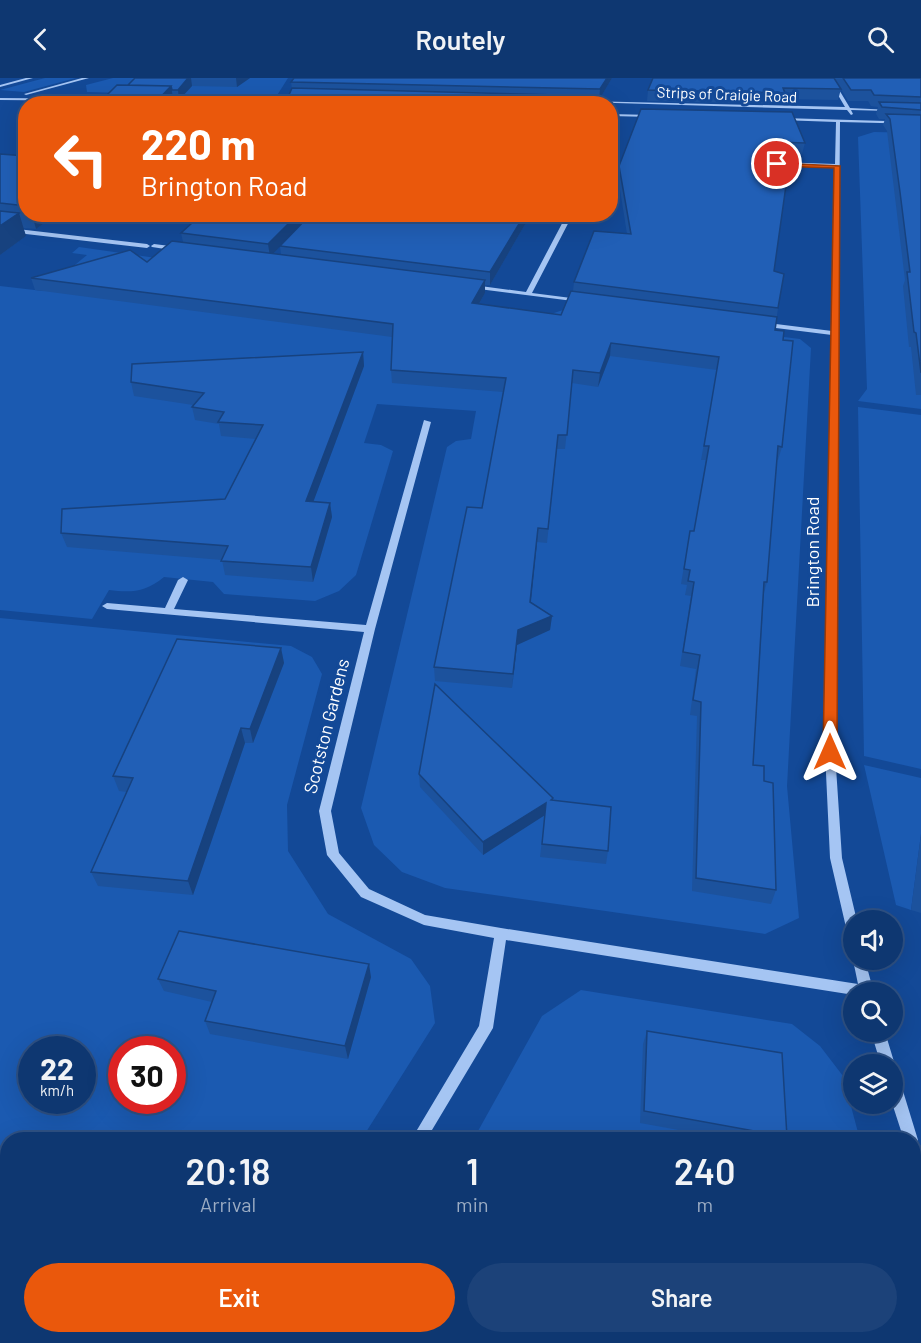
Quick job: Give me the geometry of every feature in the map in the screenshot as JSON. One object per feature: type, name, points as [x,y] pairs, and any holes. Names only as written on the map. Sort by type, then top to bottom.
[{"type":"street","points":[[0,86],[31,78]]},
{"type":"street","points":[[19,96],[87,78]]},
{"type":"street","points":[[830,78],[854,121]]},
{"type":"street","points":[[0,100],[18,96]]},
{"type":"street","points":[[8,99],[18,99]]},
{"type":"street","name":"Strips of Craigie Road","points":[[618,103],[900,111]]},
{"type":"street","name":"Strips of Craigie Road","points":[[618,115],[658,116]]},
{"type":"street","name":"Strips of Craigie Road","points":[[778,119],[921,123]]},
{"type":"street","name":"Brington Road","points":[[838,121],[830,752],[836,858],[848,910]]},
{"type":"street","points":[[777,164],[837,166]]},
{"type":"street","points":[[528,294],[566,222]]},
{"type":"street","points":[[0,229],[190,251]]},
{"type":"street","points":[[470,287],[587,302]]},
{"type":"street","points":[[752,323],[834,333]]},
{"type":"street","name":"Scotston Gardens","points":[[427,422],[370,629],[325,811],[333,855],[365,893],[424,920],[843,988]]},
{"type":"street","points":[[168,611],[183,580]]},
{"type":"street","points":[[107,606],[370,629]]},
{"type":"street","points":[[423,1132],[486,1028],[501,934]]},
{"type":"street","points":[[903,1114],[909,1132]]},
{"type":"shaded area","points":[[45,78],[76,78],[24,92],[0,90]]},
{"type":"shaded area","points":[[113,78],[288,78],[277,96],[87,92],[86,85]]},
{"type":"shaded area","points":[[874,132],[921,133],[921,409],[858,401],[867,389],[858,137]]},
{"type":"shaded area","points":[[79,247],[551,314],[566,309],[800,339],[811,348],[787,786],[799,918],[765,934],[445,888],[402,872],[374,845],[361,808],[447,447],[456,441],[471,439],[476,411],[377,404],[364,443],[381,445],[393,451],[356,575],[339,591],[315,601],[224,594],[213,582],[164,577],[151,586],[138,590],[109,590],[92,619],[0,610],[0,286],[43,291],[87,255],[72,253]]},
{"type":"shaded area","points":[[858,407],[921,415],[921,769],[864,756]]},
{"type":"shaded area","points":[[0,618],[291,646],[312,657],[322,674],[287,805],[288,851],[328,914],[411,959],[430,986],[435,1023],[366,1132],[0,1132]]},
{"type":"shaded area","points":[[864,765],[921,778],[921,834],[911,910],[896,905]]},
{"type":"shaded area","points":[[581,990],[792,1024],[820,1046],[843,1076],[843,1114],[853,1114],[858,1132],[477,1132],[542,1016]]},
{"type":"building","points":[[135,78],[188,78],[178,90],[172,90],[171,86],[128,85]]},
{"type":"building","points":[[294,78],[607,78],[600,89],[291,82]]},
{"type":"building","points":[[653,78],[834,78],[841,89],[783,88],[785,93],[648,90]]},
{"type":"building","points":[[843,78],[921,78],[921,97],[874,95],[871,90],[851,90]]},
{"type":"building","points":[[117,85],[171,86],[162,96],[106,96]]},
{"type":"building","points":[[292,88],[597,96],[281,96],[289,95]]},
{"type":"building","points":[[879,102],[921,103],[921,110],[882,107]]},
{"type":"building","points":[[641,109],[792,112],[805,143],[776,142],[779,149],[774,152],[782,157],[788,171],[774,271],[784,274],[778,308],[574,282],[594,231],[631,234],[619,166]]},
{"type":"building","points":[[886,114],[921,115],[921,373],[907,272],[910,272],[900,192],[890,119]]},
{"type":"building","points":[[0,154],[18,155],[18,205],[0,203]]},
{"type":"building","points":[[0,211],[18,213],[18,214],[0,226]]},
{"type":"building","points":[[193,222],[290,222],[268,244],[181,233]]},
{"type":"building","points":[[303,222],[520,222],[490,272],[280,246]]},
{"type":"building","points":[[172,241],[485,280],[472,303],[561,315],[571,291],[777,317],[775,330],[784,331],[783,340],[793,341],[782,447],[778,446],[767,582],[764,582],[753,765],[764,766],[764,781],[773,783],[776,890],[696,878],[701,702],[693,700],[700,655],[683,652],[694,582],[688,581],[690,570],[684,569],[690,531],[694,531],[709,446],[704,446],[719,357],[611,343],[600,373],[573,370],[567,435],[558,435],[548,529],[538,528],[530,602],[552,616],[518,630],[513,674],[434,667],[467,507],[482,508],[506,378],[391,370],[393,324],[31,278],[130,250],[147,262]]},
{"type":"building","points":[[363,352],[306,501],[330,503],[311,567],[221,561],[228,546],[61,533],[62,509],[225,499],[263,425],[218,422],[224,412],[192,407],[204,393],[131,382],[132,364]]},
{"type":"building","points":[[177,639],[281,648],[250,729],[241,728],[188,881],[91,872],[133,778],[113,776]]},
{"type":"building","points":[[435,684],[553,798],[551,800],[611,807],[608,851],[542,844],[546,803],[483,842],[419,774]]},
{"type":"building","points":[[179,931],[369,964],[345,1046],[205,1021],[216,991],[158,979]]},
{"type":"building","points":[[647,1031],[782,1053],[787,1132],[760,1132],[644,1111]]},
{"type":"route","points":[[777,164],[837,166],[830,752]]}]
